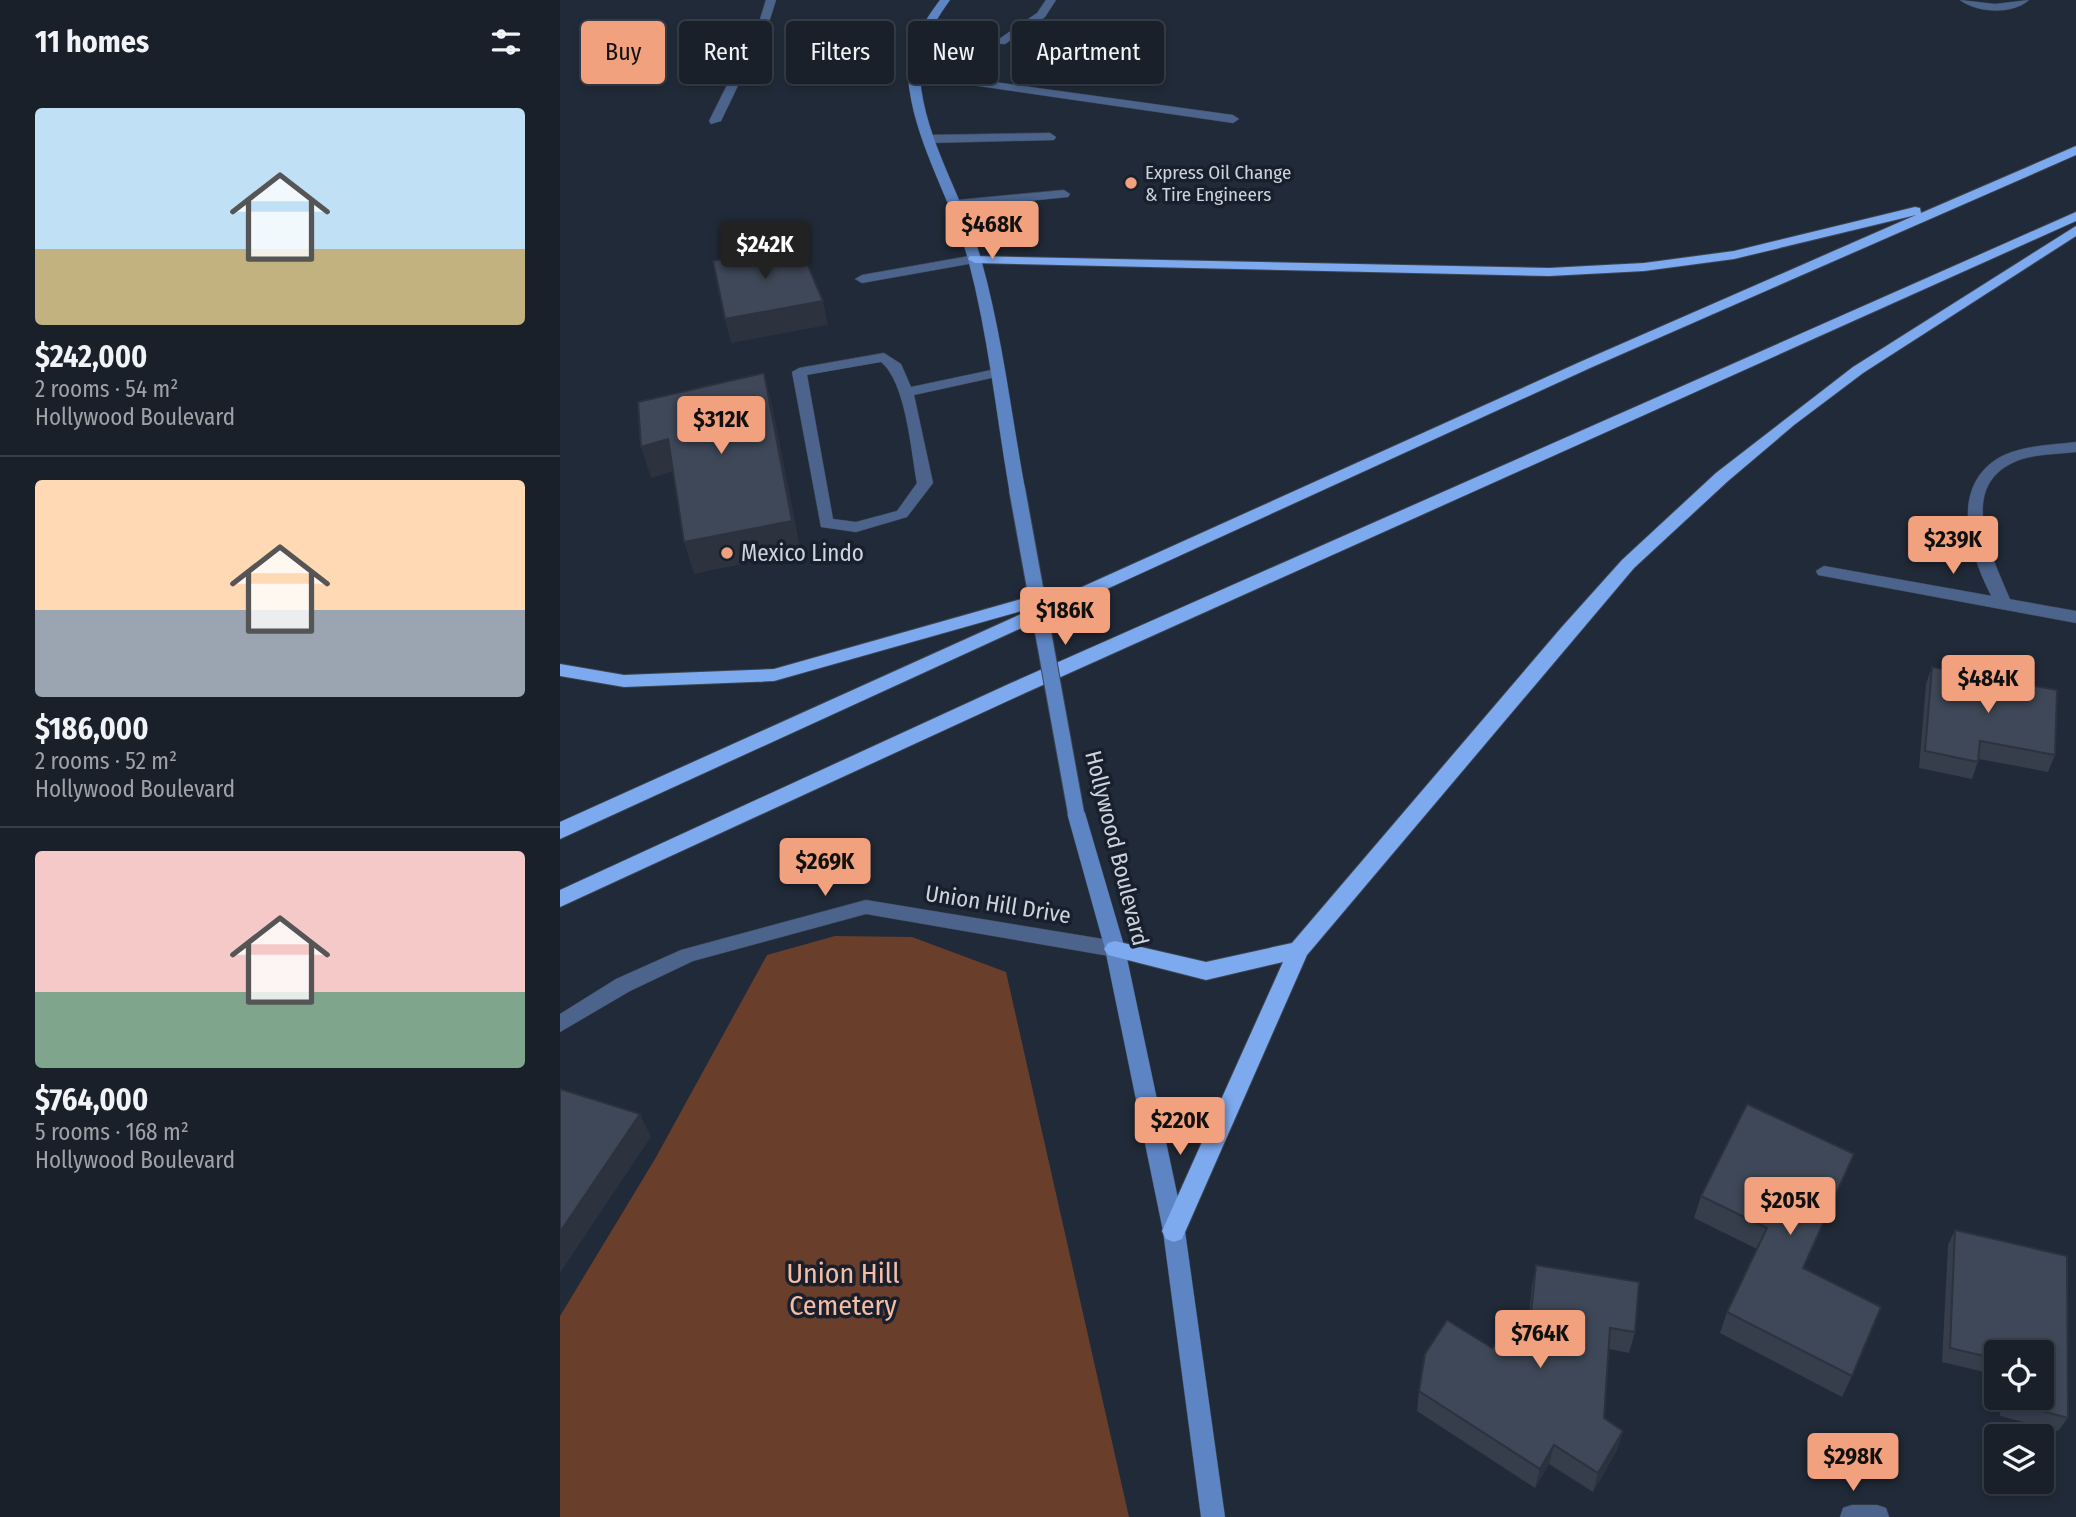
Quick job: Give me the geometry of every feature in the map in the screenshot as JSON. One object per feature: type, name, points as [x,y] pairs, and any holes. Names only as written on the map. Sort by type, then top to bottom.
[{"type":"highway","points":[[560,831],[1585,365],[2076,150]]},
{"type":"highway","points":[[975,259],[1549,272],[1644,267],[1734,255],[1967,198]]},
{"type":"highway","points":[[560,900],[1031,682],[2076,216]]},
{"type":"highway","points":[[1174,1231],[1300,950],[1567,632],[1628,564],[1722,477],[1858,370],[2076,230]]},
{"type":"highway","points":[[560,670],[624,681],[774,675],[1128,575]]},
{"type":"highway","points":[[1115,949],[1206,971],[1300,950]]},
{"type":"main road","name":"Hollywood Boulevard","points":[[932,21],[945,0]]},
{"type":"main road","name":"Hollywood Boulevard","points":[[916,84],[930,139],[957,204],[975,259],[1076,813],[1115,949],[1174,1231],[1213,1517]]},
{"type":"street","points":[[715,121],[765,19],[771,0]]},
{"type":"street","points":[[998,42],[1041,15],[1051,0]]},
{"type":"street","points":[[1965,0],[1998,7],[2011,6],[2024,0]]},
{"type":"street","points":[[985,84],[1234,119]]},
{"type":"street","points":[[930,139],[1050,137]]},
{"type":"street","points":[[957,204],[1064,194]]},
{"type":"street","points":[[862,279],[975,259]]},
{"type":"street","points":[[884,357],[896,368],[906,392],[925,484],[902,514],[856,527],[826,523],[799,372],[884,357]]},
{"type":"street","points":[[906,392],[996,373]]},
{"type":"street","points":[[2004,604],[1974,520],[1973,503],[1979,486],[1991,471],[2006,460],[2030,453],[2076,447]]},
{"type":"street","points":[[1824,570],[2076,617]]},
{"type":"street","name":"Union Hill Drive","points":[[560,1024],[623,985],[688,954],[866,907],[1115,949]]},
{"type":"street","points":[[1852,1517],[1877,1517]]},
{"type":"green space","name":"Union Hill Cemetery","points":[[835,936],[912,937],[1006,972],[1129,1517],[560,1517],[560,1316],[655,1159],[767,955]]},
{"type":"building","points":[[798,242],[823,301],[725,319],[713,261]]},
{"type":"building","points":[[764,373],[792,521],[684,542],[668,439],[641,447],[638,402]]},
{"type":"building","points":[[1932,667],[2057,690],[2055,755],[1980,741],[1978,762],[1925,751]]},
{"type":"building","points":[[560,1089],[640,1114],[560,1232]]},
{"type":"building","points":[[1747,1104],[1854,1154],[1803,1268],[1881,1307],[1852,1376],[1727,1312],[1767,1228],[1701,1196]]},
{"type":"building","points":[[1955,1230],[2067,1256],[2068,1418],[2038,1410],[2054,1410],[2054,1340],[1984,1340],[1984,1356],[1950,1348]]},
{"type":"building","points":[[1536,1265],[1639,1282],[1635,1332],[1610,1328],[1604,1418],[1623,1431],[1598,1473],[1554,1445],[1540,1469],[1419,1391],[1425,1354],[1447,1320],[1492,1348],[1499,1338],[1528,1343]]},
{"type":"place","name":"Express Oil Change & Tire Engineers","points":[[1131,183]]},
{"type":"place","name":"Mexico Lindo","points":[[727,553]]}]
